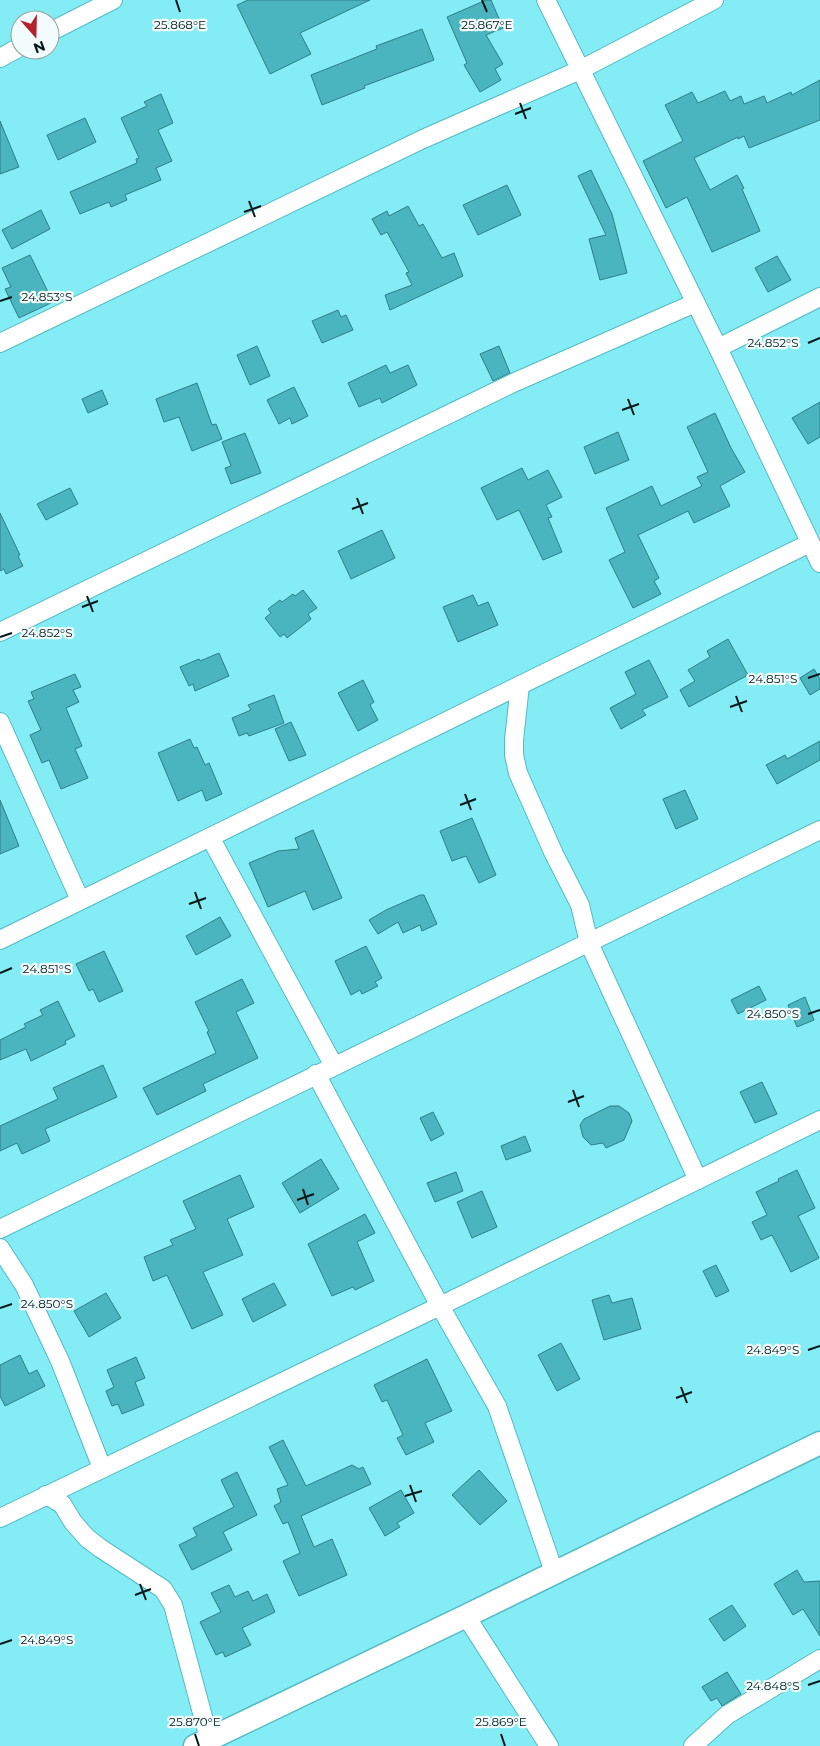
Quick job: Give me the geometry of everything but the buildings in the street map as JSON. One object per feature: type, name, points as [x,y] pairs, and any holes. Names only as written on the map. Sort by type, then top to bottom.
[{"type":"street","points":[[60,27],[113,0]]},
{"type":"street","points":[[546,0],[718,348],[820,564]]},
{"type":"street","points":[[0,342],[423,139],[580,70],[714,0]]},
{"type":"street","points":[[718,348],[820,297]]},
{"type":"street","points":[[0,632],[513,383],[695,302]]},
{"type":"street","points":[[0,940],[810,543]]},
{"type":"street","points":[[520,685],[514,740],[514,755],[518,773],[554,854],[580,905],[589,943],[698,1180]]},
{"type":"street","points":[[0,722],[80,900]]},
{"type":"street","points":[[0,1228],[820,830]]},
{"type":"street","points":[[210,837],[334,1066]]},
{"type":"street","points":[[316,1074],[440,1306],[497,1406],[554,1572]]},
{"type":"street","points":[[0,1518],[820,1120]]},
{"type":"street","points":[[0,1248],[24,1285],[60,1361],[102,1468]]},
{"type":"street","points":[[46,1495],[62,1504],[73,1522],[87,1538],[163,1588],[173,1605],[202,1743],[820,1443]]},
{"type":"street","points":[[466,1616],[549,1746]]},
{"type":"street","points":[[694,1746],[727,1715],[820,1659]]}]
